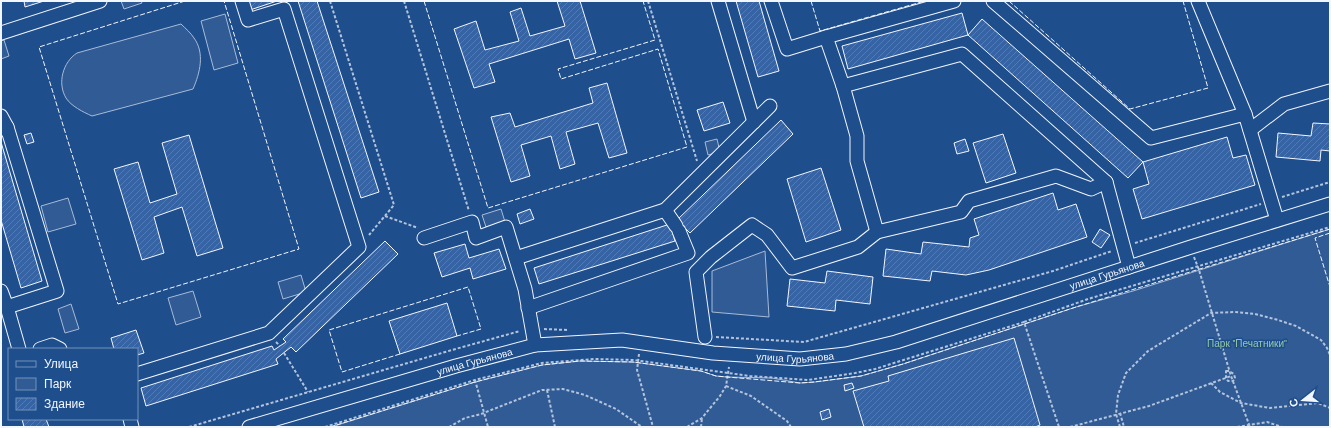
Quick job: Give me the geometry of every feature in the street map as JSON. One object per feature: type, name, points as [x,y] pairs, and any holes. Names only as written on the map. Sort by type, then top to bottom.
[{"type":"street","points":[[1,33],[100,1]]},
{"type":"street","points":[[138,374],[269,333],[359,246],[284,9],[248,20],[242,1]]},
{"type":"street","points":[[718,1],[754,122]]},
{"type":"street","points":[[771,1],[787,49],[954,1]]},
{"type":"street","points":[[993,1],[1151,138],[1245,114]]},
{"type":"street","points":[[1198,1],[1245,114],[1277,220]]},
{"type":"street","points":[[826,37],[857,136],[857,161],[877,232]]},
{"type":"street","points":[[842,86],[962,54],[1106,182],[1129,267]]},
{"type":"street","points":[[1250,130],[1284,104],[1330,91]]},
{"type":"street","points":[[516,258],[665,210],[770,106]]},
{"type":"street","points":[[3,124],[57,291],[7,307]]},
{"type":"street","points":[[705,337],[696,272],[711,257],[752,225],[767,235],[792,268],[858,247],[877,232],[961,212],[968,201],[1056,176],[1091,189],[1106,182]]},
{"type":"street","name":"улица Гурьянова","points":[[249,427],[456,366],[535,345],[622,340],[713,353],[800,359],[846,354],[896,342],[1330,204]]},
{"type":"street","points":[[528,308],[688,254],[678,229],[665,210]]},
{"type":"street","points":[[430,236],[472,222],[476,238],[506,227],[525,290],[535,345]]},
{"type":"street","points":[[1,291],[19,348]]},
{"type":"street","points":[[43,348],[52,345],[58,348]]},
{"type":"path","points":[[330,1],[394,205],[359,246]]},
{"type":"path","points":[[404,1],[472,222]]},
{"type":"path","points":[[648,1],[701,174]]},
{"type":"path","points":[[705,337],[804,342],[1053,271],[1124,246],[1330,182]]},
{"type":"path","points":[[385,216],[430,236]]},
{"type":"path","points":[[1024,322],[1088,299],[1330,227]]},
{"type":"path","points":[[1191,247],[1229,371],[1250,426]]},
{"type":"path","points":[[1120,427],[1116,414],[1118,395],[1126,373],[1148,351],[1211,313],[1235,312],[1254,314],[1296,326],[1321,340],[1330,355]]},
{"type":"path","points":[[1025,325],[1059,427]]},
{"type":"path","points":[[189,427],[532,328],[570,330]]},
{"type":"path","points":[[640,343],[637,370],[653,427]]},
{"type":"path","points":[[284,353],[308,392]]},
{"type":"path","points":[[1226,378],[1226,371],[1229,371]]},
{"type":"path","points":[[1229,371],[1234,374],[1235,378],[1233,381]]},
{"type":"path","points":[[1070,427],[1149,406],[1231,376]]},
{"type":"path","points":[[687,427],[702,418],[720,396],[726,386],[727,377]]},
{"type":"path","points":[[1226,378],[1228,381],[1233,381]]},
{"type":"path","points":[[475,380],[488,427]]},
{"type":"path","points":[[1211,383],[1220,392],[1241,403],[1270,408],[1318,403],[1330,408]]},
{"type":"path","points":[[325,427],[461,385]]},
{"type":"path","points":[[726,386],[751,396],[787,421],[791,427]]},
{"type":"path","points":[[449,427],[465,418],[542,390],[563,389],[585,395],[616,409],[642,427]]},
{"type":"path","points":[[547,390],[555,427]]},
{"type":"path","points":[[1120,413],[1124,427]]},
{"type":"path","points":[[700,427],[702,418]]},
{"type":"path","points":[[1237,427],[1267,422],[1282,427]]},
{"type":"green space","points":[[121,1],[141,1],[142,3],[124,9]]},
{"type":"green space","points":[[225,14],[238,63],[214,70],[201,21]]},
{"type":"green space","points":[[181,24],[193,36],[199,50],[199,70],[193,89],[92,116],[81,111],[66,98],[62,86],[63,73],[68,62],[77,53]]},
{"type":"green space","points":[[4,40],[9,56],[1,59],[1,41]]},
{"type":"green space","points":[[717,139],[720,152],[708,155],[705,142]]},
{"type":"green space","points":[[68,198],[76,224],[48,232],[41,206]]},
{"type":"green space","points":[[501,209],[505,222],[486,227],[482,215]]},
{"type":"green space","name":"Парк \"Печатники\"","points":[[1330,229],[1330,427],[331,427],[475,382],[542,365],[580,361],[633,362],[701,371],[716,376],[772,378],[800,383],[861,376],[903,364],[1076,307],[1133,291]]},
{"type":"green space","points":[[765,251],[769,317],[712,312],[712,271]]},
{"type":"green space","points":[[301,275],[306,292],[283,299],[278,282]]},
{"type":"green space","points":[[193,291],[201,317],[176,325],[168,298]]},
{"type":"green space","points":[[71,304],[79,329],[65,333],[58,309]]},
{"type":"building","points":[[24,1],[44,1],[25,7]]},
{"type":"building","points":[[247,1],[277,1],[250,10]]},
{"type":"building","points":[[298,1],[317,1],[379,192],[361,198]]},
{"type":"building","points":[[557,1],[580,1],[596,53],[575,59],[569,39],[489,64],[495,82],[474,88],[454,29],[476,21],[485,50],[519,41],[510,12],[521,8],[530,36],[565,26]]},
{"type":"building","points":[[736,1],[759,1],[779,71],[758,77]]},
{"type":"building","points":[[962,13],[968,35],[848,69],[842,46]]},
{"type":"building","points":[[982,19],[1143,162],[1128,178],[968,35]]},
{"type":"building","points":[[607,83],[627,153],[609,158],[598,123],[566,132],[575,164],[560,169],[551,136],[521,145],[530,176],[511,182],[491,117],[510,113],[515,127],[593,103],[589,88]]},
{"type":"building","points":[[723,102],[730,123],[704,131],[697,110]]},
{"type":"building","points":[[781,120],[793,134],[690,233],[686,229],[673,234],[675,241],[539,284],[534,268],[670,224],[677,220]]},
{"type":"building","points":[[1313,123],[1330,124],[1330,151],[1321,150],[1320,161],[1276,157],[1278,133],[1311,136]]},
{"type":"building","points":[[31,133],[34,142],[27,144],[24,135]]},
{"type":"building","points":[[1003,134],[1016,173],[986,183],[973,143]]},
{"type":"building","points":[[189,135],[223,248],[197,256],[182,207],[154,217],[164,253],[142,260],[114,169],[138,162],[150,203],[177,194],[162,143]]},
{"type":"building","points":[[1227,137],[1233,158],[1246,155],[1255,185],[1142,219],[1133,189],[1149,184],[1143,162]]},
{"type":"building","points":[[965,139],[969,151],[957,154],[954,143]]},
{"type":"building","points":[[1,142],[42,281],[21,288],[1,220]]},
{"type":"building","points":[[821,168],[841,230],[806,242],[787,179]]},
{"type":"building","points":[[1053,193],[1058,210],[1076,204],[1087,237],[989,270],[966,275],[932,271],[930,281],[883,276],[886,249],[921,254],[923,242],[969,247],[970,238],[979,235],[974,219]]},
{"type":"building","points":[[530,209],[534,219],[520,224],[517,214]]},
{"type":"building","points":[[1100,229],[1110,235],[1101,248],[1092,242]]},
{"type":"building","points":[[385,241],[398,254],[296,352],[291,347],[276,359],[278,364],[146,406],[141,388],[272,346],[274,350],[286,342],[283,339]]},
{"type":"building","points":[[465,244],[469,258],[499,249],[506,269],[473,279],[470,268],[442,277],[434,253]]},
{"type":"building","points":[[827,271],[873,277],[870,304],[836,300],[835,311],[787,306],[790,279],[825,283]]},
{"type":"building","points":[[447,303],[457,336],[400,354],[389,321]]},
{"type":"building","points":[[136,330],[144,353],[138,355],[138,348],[114,348],[111,338]]},
{"type":"building","points":[[1014,338],[1040,425],[1035,427],[864,427],[853,391],[889,381],[888,376]]},
{"type":"building","points":[[852,383],[854,388],[845,391],[844,385]]},
{"type":"building","points":[[829,409],[831,417],[822,420],[820,412]]},
{"type":"building","points":[[22,420],[46,420],[49,427],[24,427]]},
{"type":"fence","points":[[185,1],[39,47],[118,304],[299,249],[224,1]]},
{"type":"fence","points":[[424,1],[488,208],[687,147],[658,49],[561,79],[558,69],[655,40],[643,1]]},
{"type":"fence","points":[[811,1],[820,31],[925,1]]},
{"type":"fence","points":[[1009,1],[1130,109],[1208,88],[1183,1]]},
{"type":"fence","points":[[330,427],[475,382],[542,365],[580,361],[633,362],[701,371],[716,376],[800,383],[861,376],[903,364],[1076,307],[1330,229]]},
{"type":"fence","points":[[1330,233],[1315,238],[1330,287]]},
{"type":"fence","points":[[400,354],[342,372],[329,330],[468,287],[481,329],[457,336]]}]
